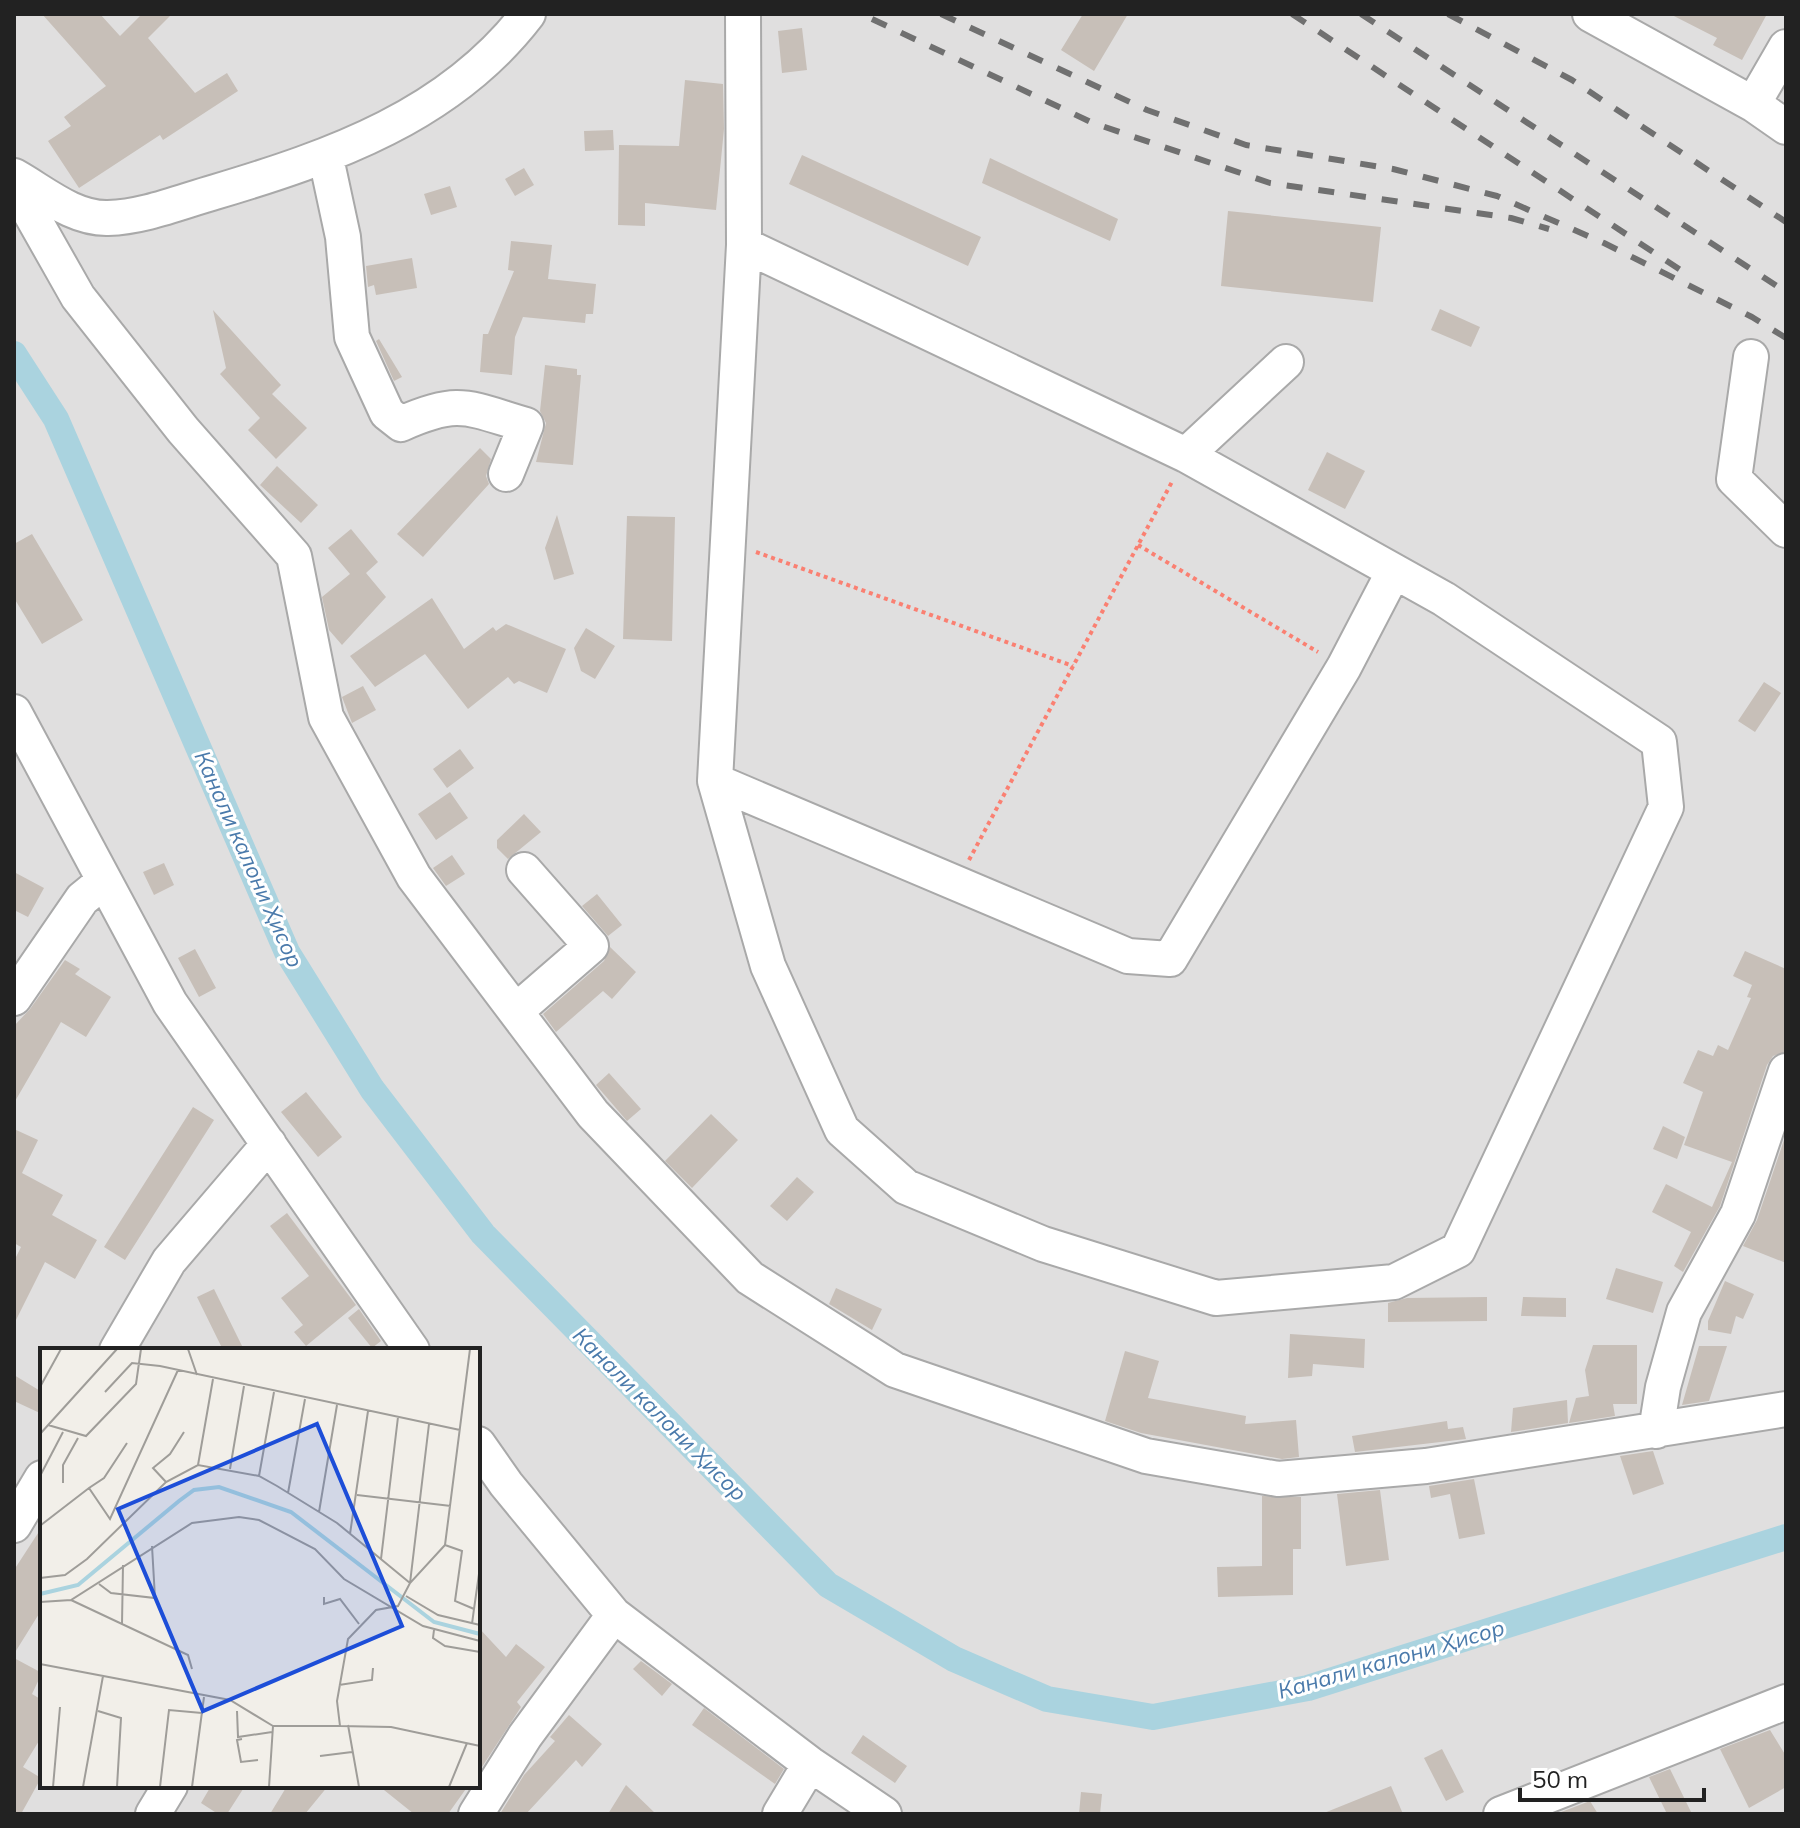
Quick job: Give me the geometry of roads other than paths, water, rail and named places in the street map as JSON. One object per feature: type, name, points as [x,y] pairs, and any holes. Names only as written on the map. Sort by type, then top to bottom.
[{"type":"street","points":[[14,176],[76,212],[106,219],[150,211],[326,158],[398,124],[460,81],[512,36],[528,14]]},
{"type":"street","points":[[743,14],[744,245],[715,781],[768,966],[842,1130],[906,1187],[1043,1244],[1216,1298],[1394,1282],[1458,1250],[1666,807],[1659,742],[1444,599],[1186,455],[744,245]]},
{"type":"street","points":[[1590,14],[1753,104],[1786,127]]},
{"type":"street","points":[[1753,104],[1786,47]]},
{"type":"street","points":[[326,158],[343,237],[352,337],[387,413],[401,424],[434,409],[457,406],[526,425],[506,474]]},
{"type":"street","points":[[14,184],[78,297],[183,430],[294,556],[326,717],[414,877],[593,1114],[750,1278],[895,1370],[1146,1456],[1278,1479],[1426,1466],[1786,1409]]},
{"type":"street","points":[[1751,357],[1734,479],[1786,530]]},
{"type":"street","points":[[1186,455],[1286,362]]},
{"type":"street","points":[[715,781],[1128,956],[1170,959],[1344,667],[1394,571]]},
{"type":"street","points":[[14,712],[170,1003],[411,1348]]},
{"type":"street","points":[[516,1011],[591,946],[524,870]]},
{"type":"street","points":[[14,998],[82,899],[104,881]]},
{"type":"street","points":[[1656,1431],[1663,1387],[1684,1312],[1738,1214],[1786,1071]]},
{"type":"street","points":[[118,1348],[169,1261],[269,1144]]},
{"type":"street","points":[[480,1447],[506,1484],[614,1615],[810,1764],[884,1814]]},
{"type":"street","points":[[14,1525],[40,1481]]},
{"type":"street","points":[[476,1814],[525,1736],[614,1615]]},
{"type":"street","points":[[1501,1814],[1786,1702]]},
{"type":"street","points":[[780,1814],[810,1764]]},
{"type":"street","points":[[153,1814],[169,1788]]},
{"type":"waterway","name":"Канали калони Ҳисор","points":[[14,354],[56,419],[287,952],[372,1089],[483,1234],[828,1585],[954,1659],[1047,1699],[1153,1717],[1308,1688],[1786,1537]]},
{"type":"railway","points":[[941,14],[1147,110],[1246,145],[1393,169],[1497,196],[1604,243],[1752,317],[1786,338]]},
{"type":"railway","points":[[1292,14],[1688,275]]},
{"type":"railway","points":[[1361,14],[1786,292]]},
{"type":"railway","points":[[1448,14],[1572,80],[1786,222]]},
{"type":"railway","points":[[872,19],[1093,123],[1270,183],[1511,218],[1549,229]]}]
